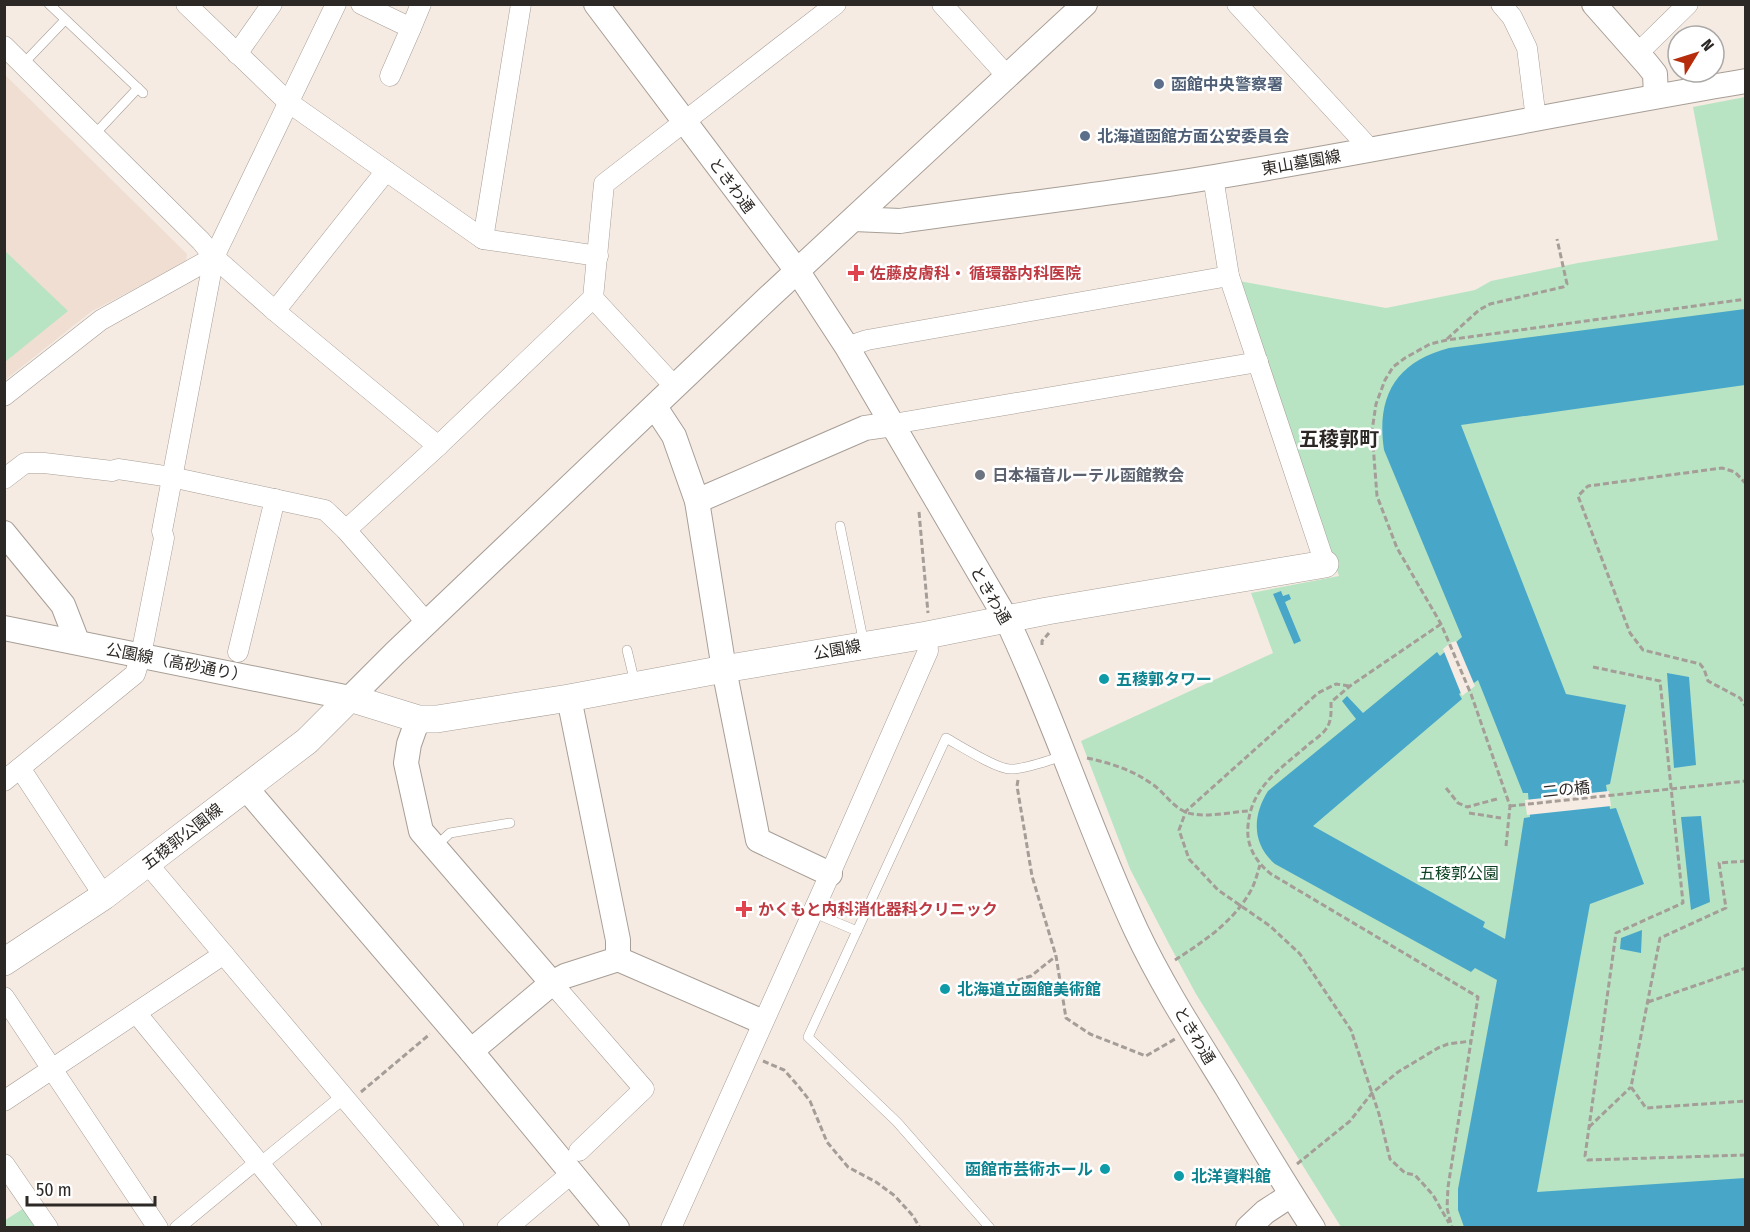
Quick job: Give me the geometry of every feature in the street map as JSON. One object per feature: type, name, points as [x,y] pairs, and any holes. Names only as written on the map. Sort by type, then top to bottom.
[{"type":"main road","name":"公園線","points":[[350,698],[418,719],[437,719],[569,698],[864,645],[927,626],[1007,620],[1047,611],[1325,564]]},
{"type":"main road","name":"五稜郭公園線","points":[[4,962],[104,896],[306,741],[350,698]]},
{"type":"street","points":[[186,4],[288,102],[483,239],[598,256]]},
{"type":"street","points":[[237,54],[272,4]]},
{"type":"street","points":[[104,896],[9,775],[135,674],[141,655],[164,538],[162,531],[171,477],[214,257],[336,4]]},
{"type":"street","points":[[361,4],[411,28]]},
{"type":"street","points":[[390,76],[421,4]]},
{"type":"street","points":[[483,239],[521,4]]},
{"type":"street","points":[[346,530],[593,298],[604,184],[836,4]]},
{"type":"street","points":[[942,4],[1008,76]]},
{"type":"street","points":[[350,698],[675,387],[1086,4]]},
{"type":"street","points":[[1237,4],[1371,150]]},
{"type":"street","points":[[1501,4],[1512,17],[1527,48],[1536,119]]},
{"type":"street","points":[[1594,4],[1638,52],[1654,74],[1656,96]]},
{"type":"street","points":[[1638,52],[1688,4]]},
{"type":"street","name":"ときわ通","points":[[602,6],[685,122],[798,272],[847,347],[893,424],[1007,620],[1073,756],[1104,859],[1154,966],[1313,1227]]},
{"type":"street","points":[[4,46],[201,241],[214,257],[274,311],[438,446]]},
{"type":"street","name":"東山墓園線","points":[[854,219],[900,221],[1213,177],[1746,81]]},
{"type":"street","points":[[274,311],[386,171]]},
{"type":"street","points":[[1213,177],[1229,276],[1325,564]]},
{"type":"street","points":[[4,396],[101,320],[214,257]]},
{"type":"street","points":[[847,347],[867,340],[1229,276]]},
{"type":"street","points":[[593,298],[675,387]]},
{"type":"street","points":[[697,501],[865,428],[1258,362]]},
{"type":"street","points":[[655,407],[674,436],[697,501],[724,669],[758,840],[830,874]]},
{"type":"street","points":[[4,479],[25,463],[112,471],[118,469],[171,477],[325,510],[346,530],[427,623]]},
{"type":"street","points":[[238,652],[275,499]]},
{"type":"street","points":[[4,533],[63,605],[77,641]]},
{"type":"street","points":[[671,1227],[928,651],[927,626]]},
{"type":"street","name":"公園線（高砂通り）","points":[[4,628],[350,698]]},
{"type":"street","points":[[569,698],[618,940],[618,959]]},
{"type":"street","points":[[418,719],[409,744],[406,763],[421,831],[644,1089],[576,1162],[507,1227]]},
{"type":"street","points":[[245,787],[471,1051],[576,1162],[617,1227]]},
{"type":"street","points":[[147,863],[349,1097],[454,1227]]},
{"type":"street","points":[[4,1101],[224,954]]},
{"type":"street","points":[[471,1051],[552,983],[565,976],[618,959],[756,1019]]},
{"type":"street","points":[[4,996],[158,1227]]},
{"type":"street","points":[[137,1014],[312,1227]]},
{"type":"street","points":[[177,1227],[260,1162],[349,1097]]},
{"type":"street","points":[[4,1164],[48,1227]]},
{"type":"street","points":[[1248,1227],[1265,1212],[1292,1195]]},
{"type":"lane","points":[[49,4],[141,91],[94,135]]},
{"type":"lane","points":[[23,64],[65,20]]},
{"type":"lane","points":[[840,526],[864,645]]},
{"type":"lane","points":[[627,650],[636,686]]},
{"type":"lane","points":[[990,1227],[897,1122],[808,1037],[946,738],[1009,770],[1073,756]]},
{"type":"lane","points":[[435,847],[450,833],[510,823]]},
{"type":"lane","points":[[812,912],[857,930]]},
{"type":"path","points":[[1447,340],[1479,310],[1490,304],[1563,287],[1567,284],[1557,239]]},
{"type":"path","points":[[1506,846],[1510,806],[1471,694],[1441,624],[1397,548],[1377,496],[1372,431],[1376,404],[1385,380],[1394,368],[1416,351],[1430,344],[1447,340],[1746,299]]},
{"type":"path","points":[[1746,484],[1735,472],[1722,468],[1588,486],[1578,496],[1630,633],[1643,650],[1700,664],[1708,681],[1740,698],[1746,707]]},
{"type":"path","points":[[927,626],[918,504],[934,496]]},
{"type":"path","points":[[1441,624],[1350,686],[1331,702],[1329,723],[1326,729],[1267,781],[1255,798],[1249,811],[1247,834],[1251,850],[1260,865],[1271,874],[1478,997],[1448,1187],[1447,1208],[1451,1227]]},
{"type":"path","points":[[1041,651],[1042,641],[1052,631]]},
{"type":"path","points":[[1593,666],[1660,681],[1683,903],[1616,933],[1585,1156],[1588,1160],[1746,1155]]},
{"type":"path","points":[[1350,686],[1336,684],[1318,693],[1186,812],[1179,830],[1189,859],[1218,890],[1270,926],[1300,954],[1351,1030],[1379,1114],[1390,1159],[1405,1173],[1415,1175],[1433,1195],[1451,1227]]},
{"type":"path","points":[[1073,756],[1108,762],[1136,774],[1154,784],[1170,802],[1191,814],[1249,811]]},
{"type":"path","points":[[1021,767],[1017,786],[1032,876],[1056,956],[1066,1018],[1090,1034],[1146,1056],[1175,1039]]},
{"type":"path","name":"二の橋","points":[[1510,806],[1746,781]]},
{"type":"path","points":[[1446,788],[1458,803],[1467,807],[1497,799]]},
{"type":"path","points":[[1468,813],[1501,818]]},
{"type":"path","points":[[1589,1127],[1631,1087],[1660,938],[1726,908],[1719,863],[1746,861]]},
{"type":"path","points":[[1173,961],[1192,949],[1234,915],[1252,890],[1260,865]]},
{"type":"path","points":[[1009,982],[1031,976],[1056,956]]},
{"type":"path","points":[[1647,1003],[1746,968]]},
{"type":"path","points":[[349,1097],[433,1032]]},
{"type":"path","points":[[1291,1158],[1296,1165],[1329,1139],[1357,1113],[1372,1093],[1398,1072],[1438,1048],[1448,1044],[1471,1041]]},
{"type":"path","points":[[759,1059],[784,1070],[810,1101],[827,1142],[848,1167],[876,1182],[895,1196],[920,1227]]},
{"type":"path","points":[[1631,1087],[1646,1108],[1746,1101]]},
{"type":"shaded area","points":[[4,74],[187,254],[186,262],[92,311],[5,380]]},
{"type":"green space","name":"五稜郭公園","points":[[1745,97],[1745,1227],[1341,1227],[1196,994],[1169,944],[1130,869],[1081,741],[1273,653],[1251,593],[1339,576],[1239,281],[1386,308],[1475,290],[1491,281],[1578,263],[1718,240],[1693,107]]},
{"type":"green space","points":[[4,250],[68,311],[5,362],[4,362]]},
{"type":"green space","points":[[24,1208],[37,1227],[5,1227],[4,1221]]},
{"type":"water","points":[[1745,309],[1745,385],[1461,425],[1566,694],[1626,705],[1610,784],[1606,785],[1610,809],[1616,808],[1644,884],[1590,904],[1537,1192],[1745,1178],[1745,1227],[1464,1227],[1458,1210],[1458,1189],[1497,980],[1475,968],[1471,972],[1275,864],[1267,856],[1258,839],[1259,810],[1268,791],[1356,719],[1342,701],[1347,696],[1363,713],[1437,652],[1440,656],[1462,637],[1384,450],[1382,431],[1387,398],[1403,372],[1415,362],[1449,348]],"holes":[[[1478,680],[1523,793],[1528,793],[1530,817],[1524,818],[1505,939],[1483,927],[1485,922],[1313,826],[1462,699],[1459,694]]]},
{"type":"water","points":[[1281,591],[1283,596],[1289,594],[1291,599],[1285,602],[1301,641],[1294,644],[1273,594]]},
{"type":"water","points":[[1667,673],[1689,677],[1696,765],[1674,768]]},
{"type":"water","points":[[1701,816],[1710,902],[1691,910],[1681,817]]},
{"type":"water","points":[[1642,930],[1641,953],[1620,949],[1621,938]]},
{"type":"pier","points":[[1456,641],[1475,686],[1462,696],[1443,649]]},
{"type":"pier","points":[[1609,791],[1611,806],[1527,815],[1525,800]]},
{"type":"place","name":"函館中央警察署","points":[[1159,84]]},
{"type":"place","name":"北海道函館方面公安委員会","points":[[1085,136]]},
{"type":"place","name":"佐藤皮膚科・ 循環器内科医院","points":[[856,273]]},
{"type":"place","name":"日本福音ルーテル函館教会","points":[[980,475]]},
{"type":"place","name":"五稜郭タワー","points":[[1104,679]]},
{"type":"place","name":"かくもと内科消化器科クリニック","points":[[744,909]]},
{"type":"place","name":"北海道立函館美術館","points":[[945,989]]},
{"type":"place","name":"函館市芸術ホール","points":[[1105,1169]]},
{"type":"place","name":"北洋資料館","points":[[1179,1176]]},
{"type":"district","name":"五稜郭町","points":[[1339,439]]}]
